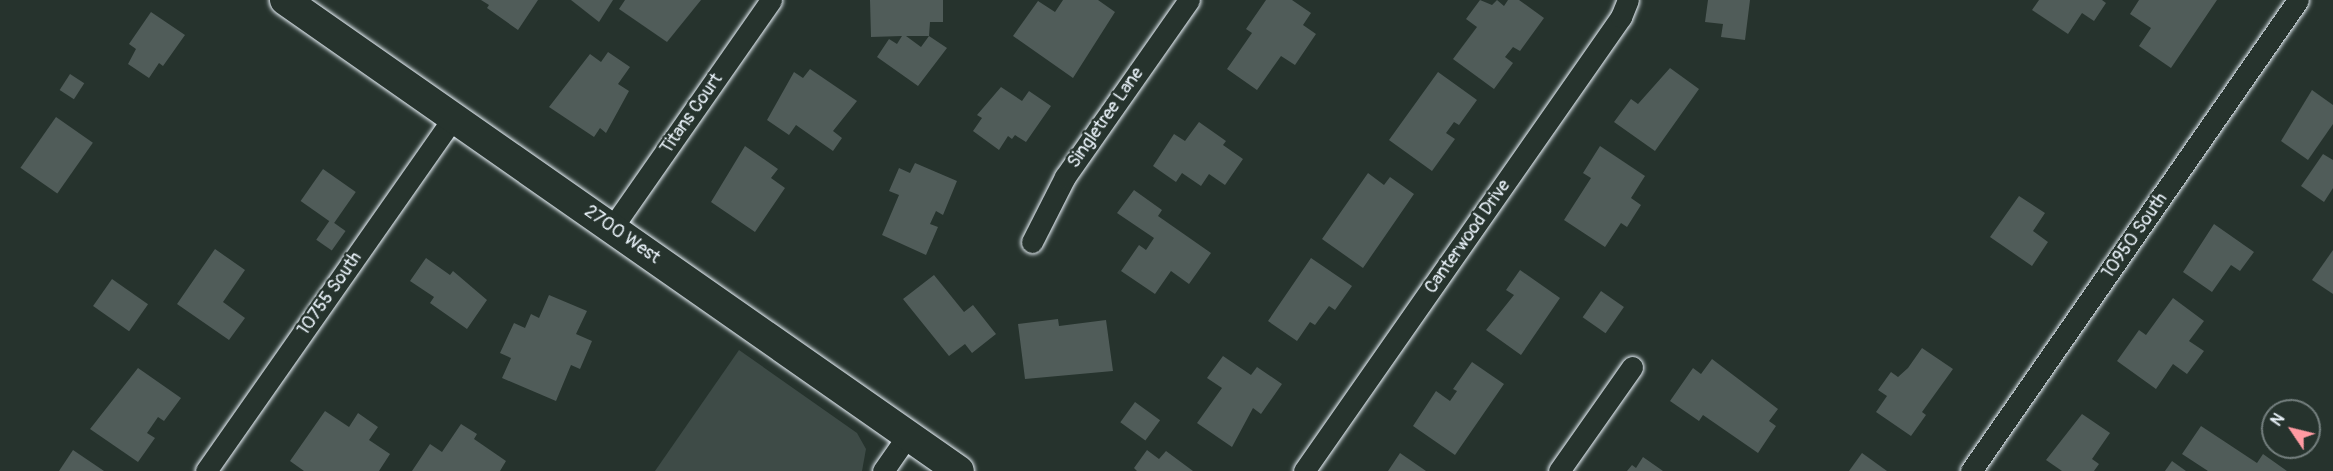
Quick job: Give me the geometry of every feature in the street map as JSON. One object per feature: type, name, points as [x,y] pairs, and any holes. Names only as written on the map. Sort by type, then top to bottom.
[{"type":"main road","name":"2700 West","points":[[285,0],[959,471]]},
{"type":"street","name":"Titans Court","points":[[612,228],[771,0]]},
{"type":"street","name":"Singletree Lane","points":[[1032,242],[1065,177],[1189,0]]},
{"type":"street","name":"Canterwood Drive","points":[[1304,471],[1621,17],[1628,0]]},
{"type":"street","name":"10950 South","points":[[1971,471],[2298,0]]},
{"type":"street","name":"10755 South","points":[[206,471],[453,118]]},
{"type":"street","points":[[1559,471],[1632,367]]},
{"type":"street","points":[[883,471],[908,435]]},
{"type":"shaded area","points":[[739,350],[857,433],[866,449],[862,471],[655,471]]},
{"type":"building","points":[[481,0],[538,0],[518,30],[487,8],[489,5]]},
{"type":"building","points":[[571,0],[613,0],[599,22]]},
{"type":"building","points":[[625,0],[701,0],[667,42],[619,9]]},
{"type":"building","points":[[870,0],[943,0],[943,22],[930,22],[929,36],[947,48],[918,86],[877,57],[889,39],[897,44],[902,36],[871,37]],"holes":[[[906,36],[929,36],[921,47]]]},
{"type":"building","points":[[1063,0],[1098,0],[1115,12],[1073,78],[1013,36],[1038,1],[1055,12]]},
{"type":"building","points":[[1266,0],[1292,0],[1311,13],[1303,25],[1316,34],[1295,65],[1281,56],[1257,90],[1227,69],[1252,33],[1246,29]]},
{"type":"building","points":[[1480,0],[1492,5],[1497,0],[1504,6],[1508,0],[1519,0],[1544,18],[1520,51],[1513,47],[1505,57],[1513,63],[1494,89],[1453,59],[1477,27],[1466,19]]},
{"type":"building","points":[[1708,0],[1750,0],[1745,40],[1721,37],[1723,24],[1705,22]]},
{"type":"building","points":[[2039,0],[2102,0],[2106,3],[2094,21],[2082,13],[2068,34],[2032,10]]},
{"type":"building","points":[[2139,0],[2217,0],[2171,68],[2139,46],[2151,28],[2130,14]]},
{"type":"building","points":[[151,12],[185,35],[163,66],[159,63],[149,78],[128,64],[136,49],[129,44]]},
{"type":"building","points":[[608,52],[630,67],[618,84],[629,91],[606,133],[600,128],[594,137],[549,107],[590,54],[601,62]]},
{"type":"building","points":[[1670,68],[1699,89],[1655,151],[1614,122],[1631,99],[1638,104]]},
{"type":"building","points":[[810,69],[857,101],[833,131],[842,138],[833,151],[796,125],[789,135],[767,120],[794,72],[803,78]]},
{"type":"building","points":[[1438,72],[1477,100],[1459,125],[1454,122],[1446,133],[1455,139],[1432,171],[1389,140]]},
{"type":"building","points":[[70,74],[84,83],[74,99],[60,90]]},
{"type":"building","points":[[1001,87],[1022,101],[1029,91],[1051,106],[1026,142],[1015,135],[1012,139],[1008,136],[999,150],[973,131],[982,118],[977,115]]},
{"type":"building","points":[[2312,90],[2333,105],[2333,124],[2308,160],[2281,141]]},
{"type":"building","points":[[56,117],[93,143],[57,194],[20,168]]},
{"type":"building","points":[[1199,122],[1226,141],[1223,145],[1243,159],[1225,185],[1209,174],[1201,186],[1182,173],[1176,182],[1153,166],[1174,134],[1185,141]]},
{"type":"building","points":[[745,146],[778,169],[771,178],[785,188],[755,232],[711,202]]},
{"type":"building","points":[[1600,146],[1645,176],[1631,198],[1641,205],[1627,227],[1621,223],[1605,247],[1564,220],[1591,178],[1583,173]]},
{"type":"building","points":[[2323,154],[2333,160],[2333,188],[2324,202],[2301,186]]},
{"type":"building","points":[[915,163],[957,181],[943,215],[936,211],[930,224],[938,227],[926,255],[882,235],[899,195],[889,191],[899,168],[910,173]]},
{"type":"building","points":[[323,169],[356,192],[333,224],[301,201]]},
{"type":"building","points":[[1368,173],[1384,185],[1390,177],[1414,194],[1363,268],[1322,239]]},
{"type":"building","points":[[1134,190],[1162,210],[1158,216],[1211,253],[1189,284],[1171,271],[1155,294],[1121,271],[1139,245],[1146,250],[1154,238],[1117,213]]},
{"type":"building","points":[[2019,196],[2045,213],[2033,231],[2048,242],[2032,266],[1990,237]]},
{"type":"building","points":[[330,220],[346,231],[332,251],[316,240]]},
{"type":"building","points":[[2214,224],[2254,252],[2240,271],[2231,265],[2212,292],[2183,272]]},
{"type":"building","points":[[215,249],[245,270],[223,302],[245,318],[229,340],[177,304]]},
{"type":"building","points":[[2333,250],[2333,294],[2312,280]]},
{"type":"building","points":[[426,258],[450,275],[453,271],[487,300],[467,329],[430,303],[434,297],[410,281]]},
{"type":"building","points":[[1311,258],[1352,286],[1335,310],[1329,306],[1315,325],[1310,322],[1297,341],[1268,321]]},
{"type":"building","points":[[1520,270],[1560,298],[1521,355],[1486,330],[1514,295],[1506,290]]},
{"type":"building","points":[[934,275],[964,312],[973,305],[996,334],[972,353],[965,344],[949,356],[903,299]]},
{"type":"building","points":[[112,279],[148,304],[129,331],[93,306]]},
{"type":"building","points":[[1601,291],[1624,307],[1606,333],[1583,317]]},
{"type":"building","points":[[549,295],[587,311],[576,334],[592,341],[580,369],[571,365],[556,401],[502,378],[511,358],[500,353],[514,323],[525,328],[531,314],[539,318]]},
{"type":"building","points":[[2173,298],[2204,321],[2189,341],[2204,351],[2187,374],[2173,364],[2156,389],[2117,361],[2139,330],[2146,335]]},
{"type":"building","points":[[1058,319],[1059,326],[1106,320],[1113,371],[1025,379],[1018,324]]},
{"type":"building","points":[[1922,348],[1953,369],[1922,412],[1926,415],[1911,436],[1876,412],[1887,396],[1878,390],[1891,372],[1898,377],[1908,368]]},
{"type":"building","points":[[1223,356],[1251,375],[1257,367],[1282,384],[1261,414],[1253,408],[1232,447],[1197,423],[1222,388],[1207,378]]},
{"type":"building","points":[[1712,359],[1778,409],[1769,421],[1776,426],[1758,453],[1703,415],[1699,421],[1670,401],[1693,368],[1701,374]]},
{"type":"building","points":[[1472,362],[1504,384],[1455,455],[1413,426],[1436,391],[1450,401],[1457,391],[1453,389]]},
{"type":"building","points":[[138,368],[181,398],[164,421],[158,417],[147,433],[155,438],[138,462],[90,429]]},
{"type":"building","points":[[1135,402],[1160,420],[1145,440],[1120,422]]},
{"type":"building","points":[[325,411],[349,427],[358,413],[378,427],[369,440],[390,454],[379,471],[304,471],[290,461]]},
{"type":"building","points":[[2082,414],[2110,433],[2092,459],[2099,464],[2094,471],[2062,471],[2046,460]]},
{"type":"building","points":[[461,424],[477,434],[474,439],[506,461],[500,471],[412,471],[430,444],[442,452]]},
{"type":"building","points":[[2201,426],[2257,463],[2261,457],[2261,459],[2270,459],[2287,471],[2208,471],[2182,454]]},
{"type":"building","points":[[73,450],[104,471],[59,471]]},
{"type":"building","points":[[1147,450],[1159,459],[1166,451],[1193,471],[1137,471],[1134,468]]},
{"type":"building","points":[[1400,453],[1426,471],[1388,471]]},
{"type":"building","points":[[1862,453],[1887,471],[1849,471]]},
{"type":"building","points":[[1643,457],[1663,471],[1627,471],[1632,465],[1636,468]]},
{"type":"building","points":[[2172,461],[2186,471],[2165,471]]}]
